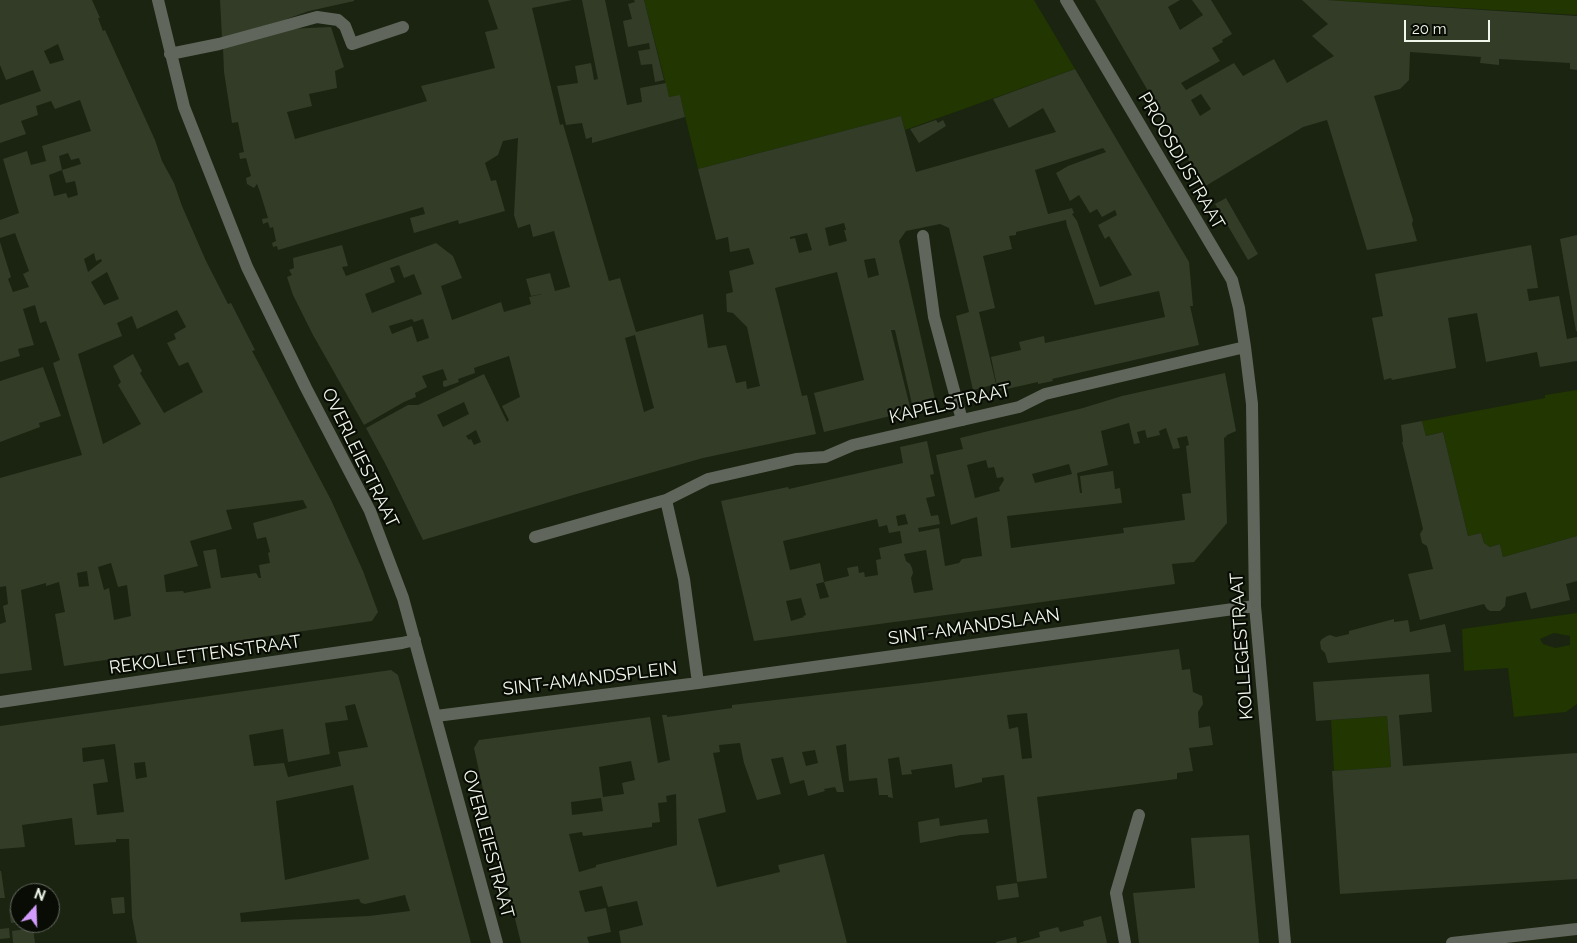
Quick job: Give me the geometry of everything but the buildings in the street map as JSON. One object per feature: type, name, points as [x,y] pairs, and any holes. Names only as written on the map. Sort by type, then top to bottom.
[{"type":"street","name":"OVERLEIESTRAAT","points":[[158,0],[184,107],[247,267],[306,388],[370,511],[403,598],[497,943]]},
{"type":"street","name":"PROOSDIJSTRAAT","points":[[1066,0],[1232,280],[1245,347]]},
{"type":"street","points":[[170,54],[219,44],[317,17],[338,20],[345,26],[352,44],[403,27]]},
{"type":"street","points":[[923,236],[934,317],[962,420]]},
{"type":"street","name":"KAPELSTRAAT","points":[[666,500],[708,479],[796,459],[825,457],[852,445],[1019,407],[1044,394],[1245,347]]},
{"type":"street","name":"KOLLEGESTRAAT","points":[[1245,347],[1252,404],[1254,606],[1285,943]]},
{"type":"street","points":[[535,537],[666,500]]},
{"type":"street","name":"SINT-AMANDSPLEIN","points":[[436,716],[698,682],[684,579],[666,500]]},
{"type":"street","name":"SINT-AMANDSLAAN","points":[[698,682],[1254,606]]},
{"type":"street","name":"REKOLLETTENSTRAAT","points":[[0,702],[402,644],[415,640]]},
{"type":"street","points":[[1125,943],[1116,893],[1139,815]]},
{"type":"street","points":[[1452,943],[1577,929]]},
{"type":"green space","points":[[644,0],[1034,0],[1075,69],[905,130],[901,116],[698,169],[680,96],[669,97]]},
{"type":"green space","points":[[1329,0],[1577,0],[1577,15]]},
{"type":"green space","points":[[1577,390],[1577,536],[1503,557],[1500,544],[1490,547],[1484,543],[1481,533],[1468,536],[1443,432],[1426,436],[1422,421],[1545,398],[1545,395]]},
{"type":"green space","points":[[1577,613],[1577,704],[1566,712],[1514,717],[1508,668],[1464,671],[1462,629]],"holes":[[[1554,633],[1570,636],[1570,645],[1555,648],[1543,644],[1540,639]]]},
{"type":"green space","points":[[1387,716],[1391,767],[1334,771],[1331,720]]}]
